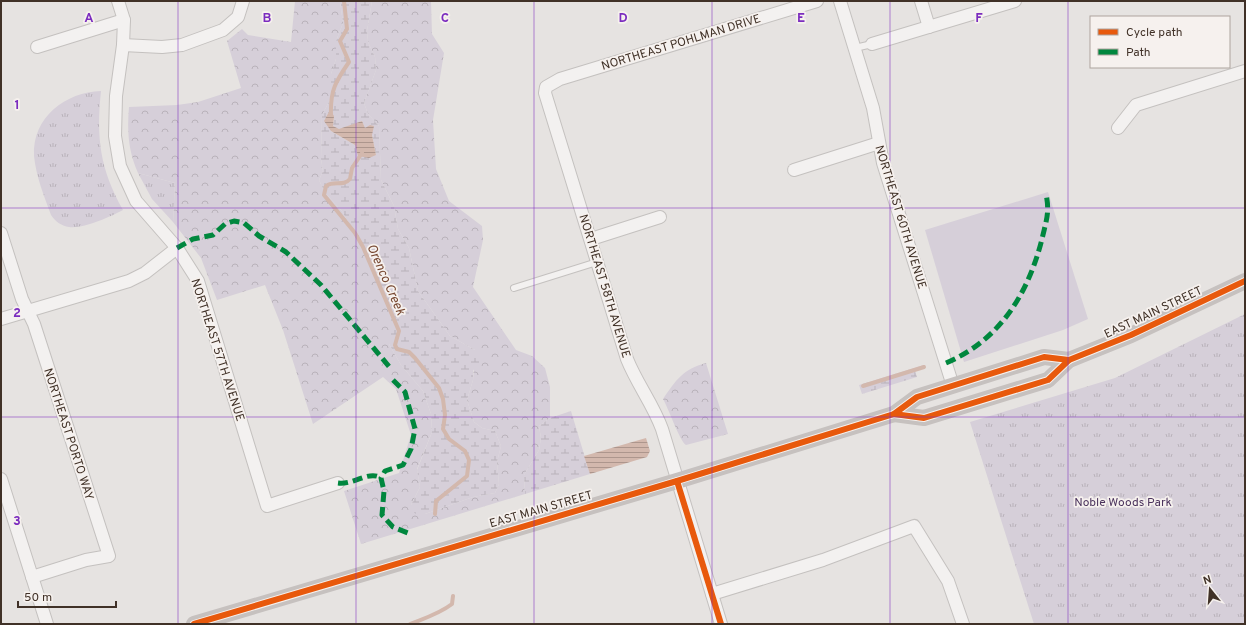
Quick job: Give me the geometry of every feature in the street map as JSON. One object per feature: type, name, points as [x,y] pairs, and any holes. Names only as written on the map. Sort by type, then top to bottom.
[{"type":"main road","name":"EAST MAIN STREET","points":[[894,414],[924,418],[1048,380],[1069,360],[1131,335],[1245,281]]},
{"type":"main road","name":"EAST MAIN STREET","points":[[194,624],[677,481],[894,414],[917,397],[1044,357],[1069,360]]},
{"type":"street","name":"NORTHEAST 57TH AVENUE","points":[[118,1],[124,20],[123,45],[116,96],[115,136],[120,166],[136,201],[177,248],[198,281],[267,506],[338,483]]},
{"type":"street","points":[[123,45],[162,47],[182,45],[223,30],[238,17],[243,1]]},
{"type":"street","name":"NORTHEAST POHLMAN DRIVE","points":[[546,87],[553,81],[817,1]]},
{"type":"street","name":"NORTHEAST 60TH AVENUE","points":[[840,1],[873,108],[878,143],[883,163],[953,386]]},
{"type":"street","points":[[921,1],[929,27]]},
{"type":"street","points":[[872,44],[1015,1]]},
{"type":"street","points":[[37,47],[124,20]]},
{"type":"street","points":[[1118,128],[1136,104],[1245,71]]},
{"type":"street","name":"NORTHEAST 58TH AVENUE","points":[[546,87],[545,93],[547,102],[591,239],[627,360],[638,384],[658,417],[721,624]]},
{"type":"street","points":[[794,170],[878,143]]},
{"type":"street","points":[[591,239],[660,217]]},
{"type":"street","name":"NORTHEAST PORTO WAY","points":[[1,233],[22,299],[34,324],[108,556],[86,560],[32,577]]},
{"type":"street","points":[[1,319],[129,281],[146,273],[177,248]]},
{"type":"street","points":[[1,479],[47,624]]},
{"type":"street","points":[[712,594],[823,560],[914,526],[948,582],[963,624]]},
{"type":"lane","points":[[855,48],[872,44]]},
{"type":"lane","points":[[514,288],[597,262]]},
{"type":"green space","points":[[295,1],[340,1],[343,23],[336,41],[336,59],[331,74],[331,98],[322,115],[321,159],[323,171],[319,180],[325,193],[342,211],[364,252],[381,292],[389,304],[389,344],[401,365],[423,391],[431,414],[432,432],[417,469],[420,487],[411,505],[425,514],[473,497],[495,493],[499,484],[497,462],[501,446],[495,431],[482,428],[474,422],[467,400],[473,380],[475,350],[450,336],[418,291],[409,248],[398,229],[394,206],[381,180],[379,126],[368,114],[364,103],[376,70],[375,57],[368,42],[367,31],[372,1],[431,1],[432,34],[444,53],[433,120],[436,169],[449,201],[482,226],[483,240],[473,287],[516,350],[532,356],[545,368],[550,387],[550,418],[539,426],[541,438],[539,450],[524,475],[525,494],[361,544],[344,491],[399,473],[411,435],[396,389],[383,377],[313,424],[283,330],[265,285],[217,300],[201,258],[173,222],[175,183],[138,173],[130,149],[128,124],[129,107],[177,105],[198,102],[241,88],[227,41],[242,29],[248,35],[291,42]]},
{"type":"green space","points":[[340,1],[372,1],[367,31],[368,42],[375,57],[376,70],[364,103],[368,114],[379,126],[381,180],[394,206],[398,229],[409,248],[418,291],[450,336],[475,350],[482,358],[481,368],[473,370],[473,380],[467,400],[474,422],[482,428],[495,431],[501,446],[497,462],[499,484],[495,493],[473,497],[425,514],[417,515],[412,511],[411,505],[420,487],[417,470],[432,432],[431,414],[423,391],[401,365],[389,344],[389,304],[381,292],[364,252],[342,211],[325,193],[319,180],[323,171],[321,159],[322,115],[331,98],[331,74],[336,59],[336,41],[343,23]],"holes":[[[334,116],[333,126],[339,130],[362,121],[365,129],[372,135],[376,155],[357,153],[355,145],[331,131]]]},
{"type":"green space","points":[[101,91],[99,124],[102,153],[109,181],[123,210],[89,224],[69,227],[54,219],[48,208],[34,156],[35,142],[45,119],[54,109],[75,96],[88,92]]},
{"type":"green space","points":[[138,173],[175,183],[173,222],[152,199]]},
{"type":"green space","points":[[1048,192],[1088,319],[1063,330],[964,362],[925,230]]},
{"type":"green space","name":"Noble Woods Park","points":[[1245,314],[1245,624],[1034,624],[970,422],[1115,378]]},
{"type":"green space","points":[[706,363],[728,434],[686,445],[681,438],[663,399],[681,376],[691,368]]},
{"type":"green space","points":[[924,365],[925,368],[915,371],[917,377],[862,394],[859,385]]},
{"type":"green space","points":[[571,411],[590,474],[525,494],[524,475],[539,450],[541,438],[539,426],[550,418]]},
{"type":"shaded area","points":[[330,110],[334,116],[333,126],[339,129],[362,121],[365,128],[370,125],[374,126],[372,135],[376,155],[369,158],[358,156],[355,145],[331,131],[324,121]]},
{"type":"shaded area","points":[[646,438],[650,451],[647,457],[590,474],[584,456]]},
{"type":"waterway","name":"Orenco Creek","points":[[331,115],[331,106],[335,86],[349,62],[340,41],[347,29],[344,1]]},
{"type":"waterway","name":"Orenco Creek","points":[[362,153],[352,168],[350,179],[344,183],[329,184],[326,186],[324,195],[355,233],[363,247],[399,331],[395,345],[397,349],[409,352],[439,388],[443,399],[445,415],[443,429],[449,439],[465,451],[469,460],[467,476],[436,501],[435,514]]},
{"type":"waterway","points":[[863,386],[924,367]]},
{"type":"waterway","name":"Orenco Creek","points":[[410,624],[432,616],[452,604],[453,596]]},
{"type":"marked path","points":[[946,363],[982,342],[1009,313],[1020,296],[1029,278],[1042,239],[1048,212],[1046,194]]},
{"type":"marked path","points":[[177,248],[193,239],[213,235],[225,224],[234,221],[244,223],[259,236],[286,252],[321,285],[392,370]]},
{"type":"marked path","points":[[393,380],[405,392],[415,429],[411,449],[403,465],[385,471],[381,478],[384,491],[382,515],[393,527],[408,533]]},
{"type":"marked path","points":[[338,483],[350,482],[371,476],[381,478]]},
{"type":"cycle path","points":[[894,414],[924,418],[1048,380],[1069,360],[1131,335],[1245,281]]},
{"type":"cycle path","points":[[194,624],[677,481],[894,414],[917,397],[1044,357],[1069,360]]},
{"type":"cycle path","points":[[677,481],[721,624]]}]
